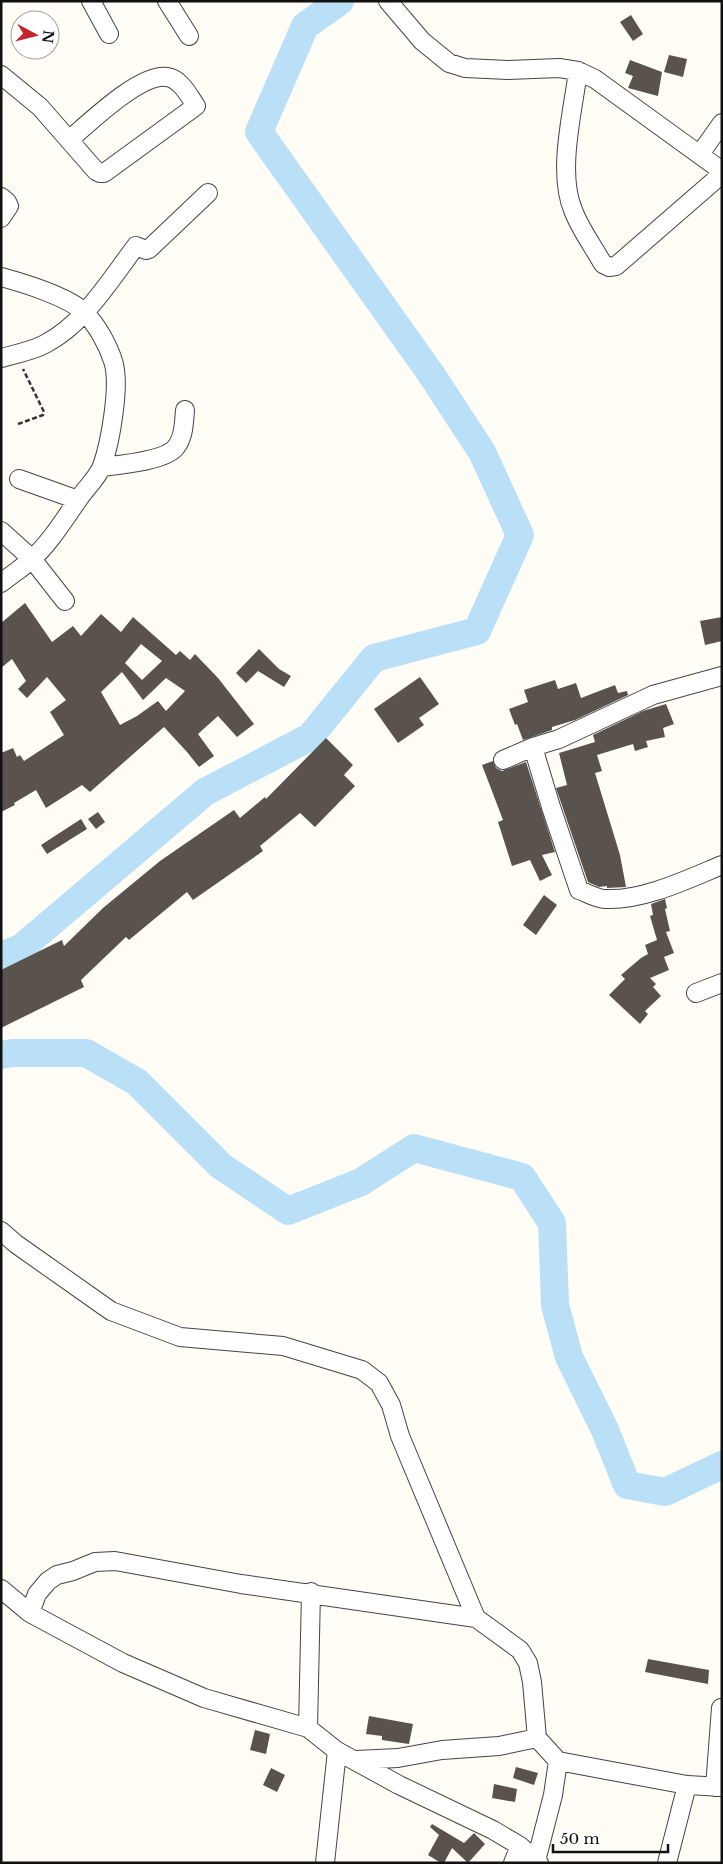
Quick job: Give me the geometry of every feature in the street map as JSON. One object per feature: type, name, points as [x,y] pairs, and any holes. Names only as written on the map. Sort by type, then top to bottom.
[{"type":"street","points":[[91,1],[108,34]]},
{"type":"street","points":[[167,1],[189,36]]},
{"type":"street","points":[[391,4],[422,41],[449,63],[466,68],[508,70],[559,68],[578,71],[595,79],[700,154],[722,173],[616,266],[610,267],[603,264],[573,210],[566,185],[567,157],[578,71]]},
{"type":"street","points":[[1,75],[40,107],[96,171],[100,173],[196,106],[180,83],[168,77],[155,77],[128,91],[69,140]]},
{"type":"street","points":[[700,154],[722,123]]},
{"type":"street","points":[[8,356],[45,344],[68,328],[84,312],[136,246],[149,249],[208,193]]},
{"type":"street","points":[[1,197],[9,206],[1,218]]},
{"type":"street","points":[[1,277],[57,297],[84,312],[101,335],[114,362],[115,400],[112,425],[102,467],[55,533],[32,559],[1,583]]},
{"type":"street","points":[[102,467],[135,464],[168,453],[176,448],[182,435],[185,410]]},
{"type":"street","points":[[19,479],[78,500]]},
{"type":"street","points":[[1,531],[32,559],[65,601]]},
{"type":"street","points":[[503,760],[533,747],[559,739],[653,695],[722,676]]},
{"type":"street","points":[[533,747],[579,890],[603,899],[630,897],[674,886],[722,864]]},
{"type":"street","points":[[696,992],[722,983]]},
{"type":"street","points":[[1,1231],[16,1244],[111,1311],[180,1337],[283,1346],[362,1370],[379,1383],[391,1405],[400,1436],[476,1618]]},
{"type":"street","points":[[30,1613],[37,1594],[56,1575],[73,1571],[95,1562],[115,1561],[241,1584],[311,1592],[476,1618],[520,1650],[528,1664],[532,1682],[537,1738],[558,1761],[687,1785],[718,1787],[721,1708]]},
{"type":"street","points":[[1,1589],[30,1613],[123,1663],[204,1698],[308,1728],[337,1751],[399,1785],[493,1830],[520,1846],[538,1862],[553,1795],[558,1761]]},
{"type":"street","points":[[308,1728],[311,1592]]},
{"type":"street","points":[[356,1760],[398,1758],[442,1750],[499,1746],[537,1738]]},
{"type":"street","points":[[325,1863],[337,1751]]},
{"type":"street","points":[[667,1863],[687,1785]]},
{"type":"street","points":[[513,1863],[520,1846]]},
{"type":"path","points":[[8,356],[44,412],[43,415],[18,424]]},
{"type":"building","points":[[631,15],[643,34],[633,41],[620,22]]},
{"type":"building","points":[[669,55],[687,59],[683,77],[664,72]]},
{"type":"building","points":[[630,60],[662,72],[658,96],[628,88],[633,76],[625,73]]},
{"type":"building","points":[[25,603],[52,642],[73,626],[81,636],[101,614],[121,632],[133,617],[176,655],[180,651],[190,660],[195,654],[218,678],[254,724],[237,737],[218,716],[198,734],[214,756],[199,767],[164,727],[90,792],[82,785],[46,808],[36,790],[14,803],[15,805],[1,812],[1,753],[13,748],[17,757],[20,755],[24,761],[64,735],[50,712],[66,700],[47,677],[27,698],[18,689],[26,681],[12,659],[1,668],[1,623]],"holes":[[[141,644],[162,661],[142,680],[125,663]],[[122,672],[143,700],[166,678],[185,691],[166,711],[158,701],[120,725],[101,692]]]},
{"type":"building","points":[[722,617],[722,641],[705,645],[700,621]]},
{"type":"building","points":[[259,649],[279,669],[291,676],[284,687],[258,671],[246,683],[236,673]]},
{"type":"building","points":[[420,677],[439,704],[419,718],[424,725],[398,743],[374,709]]},
{"type":"building","points":[[555,680],[558,689],[576,683],[581,698],[615,685],[618,693],[627,691],[628,695],[575,720],[552,727],[552,730],[523,740],[509,709],[528,702],[524,690]]},
{"type":"building","points":[[666,704],[674,724],[663,728],[665,737],[646,741],[648,747],[635,751],[633,744],[597,755],[602,771],[595,773],[620,855],[626,887],[599,887],[588,882],[556,788],[567,785],[559,753],[595,742],[593,735],[643,711]]},
{"type":"building","points":[[326,738],[353,765],[344,775],[355,786],[315,827],[300,813],[260,846],[263,851],[193,900],[187,892],[129,940],[126,937],[81,980],[84,987],[1,1028],[1,970],[62,940],[64,946],[103,908],[160,861],[234,810],[240,818],[265,797],[266,799]]},
{"type":"building","points":[[493,761],[496,768],[502,771],[526,762],[555,852],[542,855],[552,875],[540,881],[530,860],[512,866],[498,822],[503,820],[482,765]]},
{"type":"building","points":[[98,812],[105,822],[96,829],[88,819]]},
{"type":"building","points":[[81,819],[87,829],[47,854],[41,845]]},
{"type":"building","points":[[544,895],[557,905],[536,935],[523,925]]},
{"type":"building","points":[[665,899],[667,908],[665,909],[670,931],[666,932],[674,953],[664,957],[669,970],[650,978],[656,984],[653,987],[661,996],[645,1011],[648,1014],[640,1024],[609,995],[625,979],[621,975],[648,954],[645,945],[657,940],[650,916],[653,915],[651,904]]},
{"type":"building","points":[[648,1659],[709,1670],[708,1684],[645,1672]]},
{"type":"building","points":[[369,1716],[413,1724],[409,1744],[382,1740],[382,1736],[366,1734]]},
{"type":"building","points":[[255,1730],[270,1734],[266,1754],[250,1750]]},
{"type":"building","points":[[516,1767],[538,1773],[534,1785],[513,1778]]},
{"type":"building","points":[[271,1768],[285,1775],[277,1792],[263,1785]]},
{"type":"building","points":[[494,1784],[517,1789],[515,1802],[492,1798]]},
{"type":"building","points":[[432,1824],[464,1843],[474,1833],[485,1844],[468,1863],[452,1848],[444,1863],[441,1863],[428,1855],[439,1835],[430,1827]]},
{"type":"waterway","points":[[1,956],[21,948],[205,792],[310,737],[374,658],[477,631],[520,535],[482,452],[431,374],[259,132],[305,26],[340,1]]},
{"type":"waterway","points":[[1,1055],[12,1053],[86,1053],[137,1082],[221,1166],[288,1211],[361,1182],[414,1148],[522,1177],[552,1223],[555,1305],[569,1357],[605,1430],[627,1485],[665,1492],[722,1465]]}]
